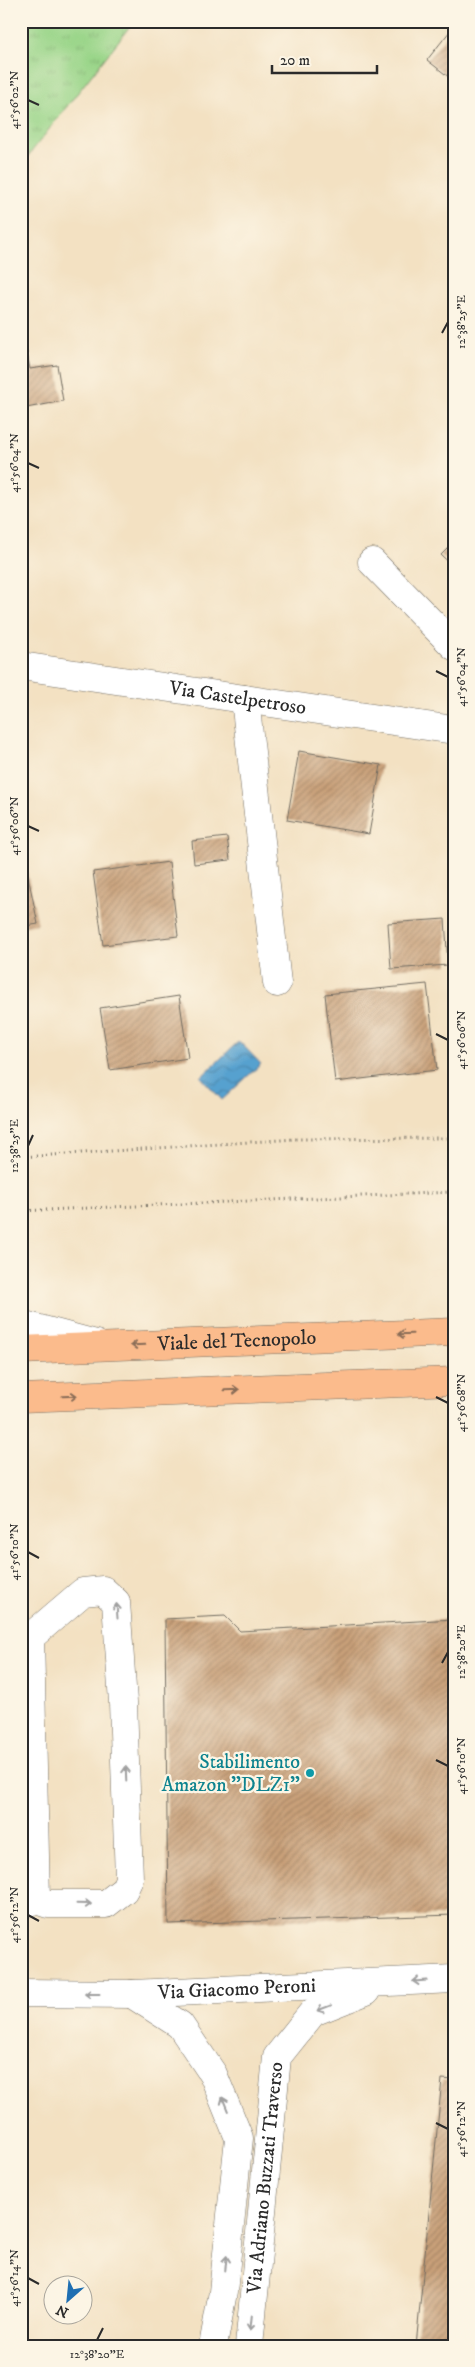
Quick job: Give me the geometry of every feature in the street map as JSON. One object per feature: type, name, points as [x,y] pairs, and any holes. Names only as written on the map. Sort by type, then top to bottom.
[{"type":"main road","name":"Viale del Tecnopolo","points":[[21,1350],[454,1332]]},
{"type":"main road","points":[[21,1398],[454,1381]]},
{"type":"street","points":[[372,562],[454,646]]},
{"type":"street","name":"Via Castelpetroso","points":[[21,666],[454,730]]},
{"type":"street","points":[[245,699],[277,983]]},
{"type":"street","points":[[21,1324],[104,1346]]},
{"type":"street","points":[[103,1590],[116,1602],[123,1702],[129,1879],[124,1890],[106,1904],[28,1902],[26,1641],[83,1592],[103,1590]]},
{"type":"street","name":"Via Giacomo Peroni","points":[[21,1993],[132,1994],[454,1979]]},
{"type":"street","name":"Via Adriano Buzzati Traverso","points":[[249,2346],[277,2057],[313,2012],[386,1983]]},
{"type":"street","name":"Via Adriano Buzzati Traverso","points":[[132,1994],[180,2025],[213,2074],[239,2138],[222,2292],[213,2346]]},
{"type":"path","points":[[21,1157],[295,1139],[454,1138]]},
{"type":"path","points":[[21,1211],[454,1192]]},
{"type":"green space","points":[[21,21],[134,21],[21,165]]},
{"type":"water","points":[[239,1041],[261,1064],[222,1100],[201,1077]]},
{"type":"building","points":[[454,26],[454,81],[427,60]]},
{"type":"building","points":[[21,332],[23,332],[30,369],[57,365],[63,401],[21,409]]},
{"type":"building","points":[[454,542],[454,567],[441,555]]},
{"type":"building","points":[[299,751],[381,765],[369,834],[287,820]]},
{"type":"building","points":[[227,837],[230,860],[194,864],[192,841]]},
{"type":"building","points":[[21,843],[38,924],[21,927]]},
{"type":"building","points":[[169,862],[178,936],[103,945],[93,872]]},
{"type":"building","points":[[445,919],[448,965],[391,969],[388,923]]},
{"type":"building","points":[[427,984],[437,1070],[335,1082],[325,994]]},
{"type":"building","points":[[179,996],[188,1058],[110,1070],[100,1008]]},
{"type":"building","name":"Stabilimento Amazon \"DLZ1\"","points":[[225,1616],[240,1631],[454,1619],[454,1915],[168,1924],[165,1619]]},
{"type":"building","points":[[442,2079],[454,2080],[454,2346],[416,2346]]},
{"type":"place","name":"Stabilimento Amazon \"DLZ1\"","points":[[310,1773]]}]
